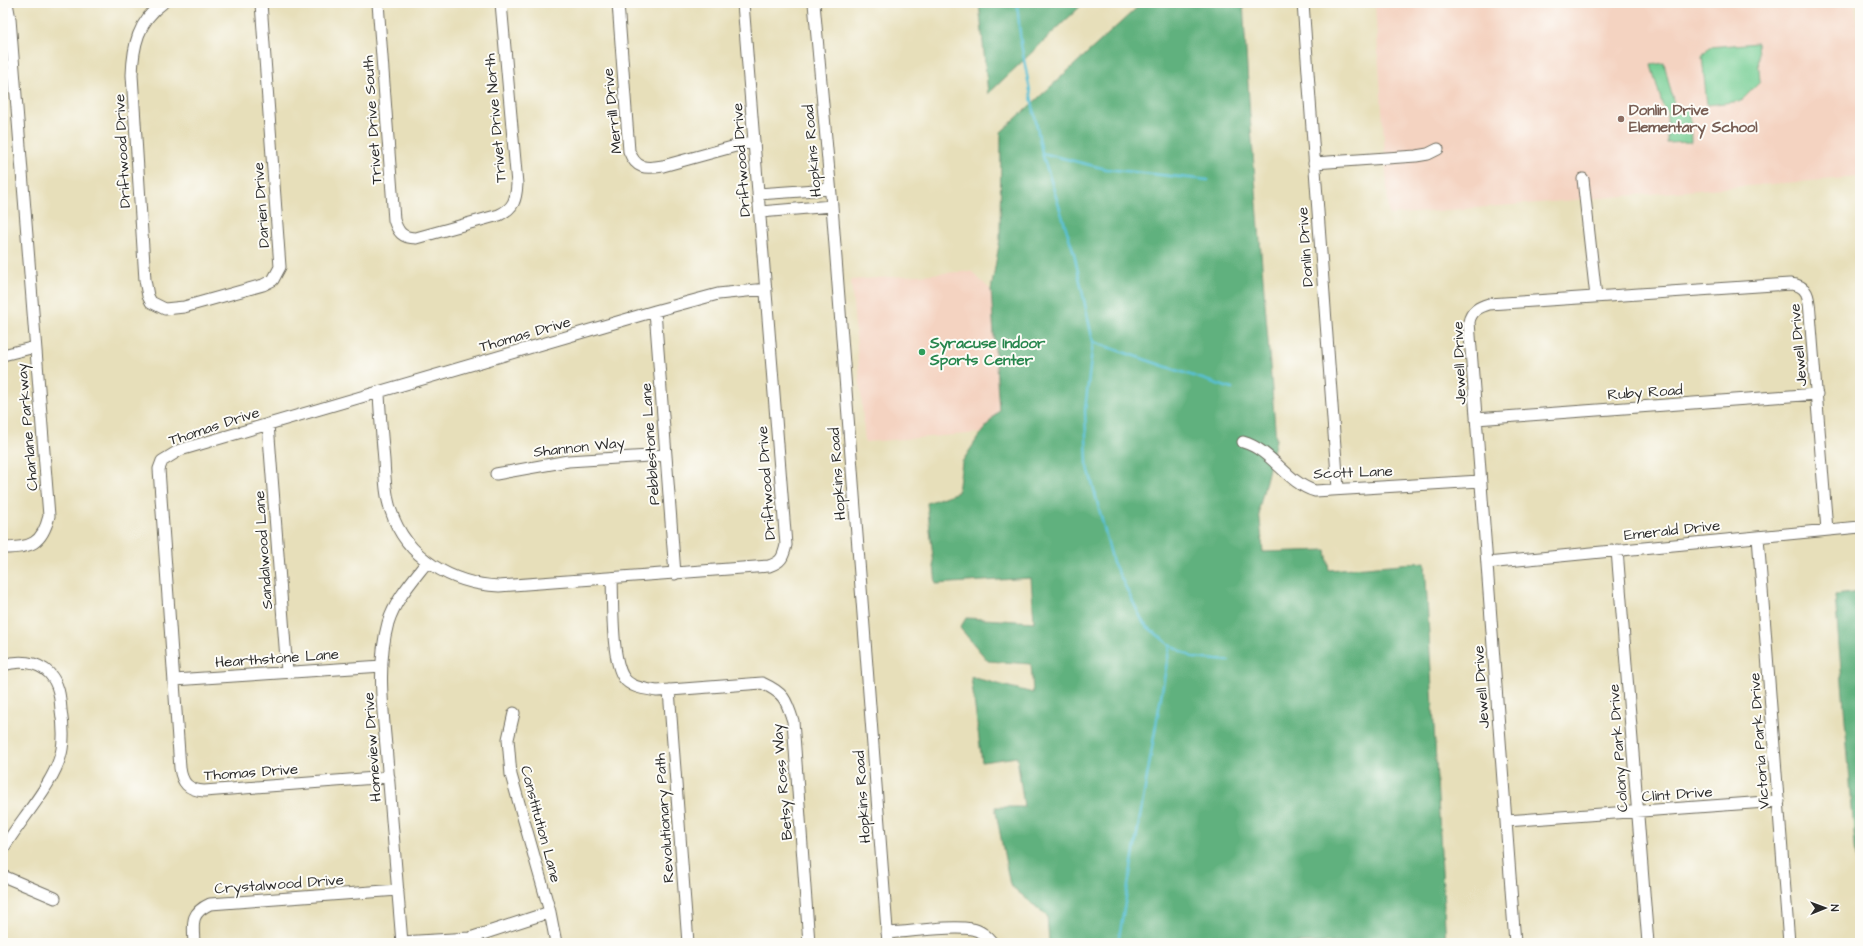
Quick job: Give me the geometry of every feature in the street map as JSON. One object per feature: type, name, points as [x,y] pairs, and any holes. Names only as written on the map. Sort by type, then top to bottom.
[{"type":"street","name":"Charlane Parkway","points":[[3,548],[25,547],[38,540],[45,531],[49,514],[10,19],[7,3]]},
{"type":"street","name":"Driftwood Drive","points":[[155,305],[148,296],[145,280],[132,75],[133,58],[140,29],[152,10],[163,3]]},
{"type":"street","name":"Darien Drive","points":[[155,305],[166,309],[184,307],[263,285],[273,280],[278,275],[280,255],[261,3]]},
{"type":"street","name":"Trivet Drive South","points":[[378,3],[394,220],[400,233]]},
{"type":"street","name":"Trivet Drive North","points":[[400,233],[408,238],[416,238],[499,215],[509,210],[513,205],[516,198],[517,184],[501,3]]},
{"type":"street","name":"Merrill Drive","points":[[618,3],[629,150],[632,160],[639,166],[648,168],[656,167],[754,141]]},
{"type":"street","name":"Driftwood Drive","points":[[379,393],[385,484],[390,511],[407,541],[427,562],[441,572],[463,581],[485,586],[499,586],[676,574],[769,566],[779,562],[784,556],[786,545],[744,3]]},
{"type":"street","name":"Hopkins Road","points":[[814,3],[832,206],[888,938]]},
{"type":"street","name":"Donlin Drive","points":[[1303,3],[1338,489]]},
{"type":"street","points":[[1314,163],[1416,156],[1428,154],[1438,149]]},
{"type":"street","points":[[1584,179],[1596,297]]},
{"type":"street","points":[[758,194],[830,189]]},
{"type":"street","points":[[760,212],[832,206]]},
{"type":"street","name":"Jewell Drive","points":[[1515,943],[1469,322],[1473,312],[1479,307],[1489,304],[1796,284],[1804,288],[1808,293],[1827,530]]},
{"type":"street","name":"Thomas Drive","points":[[389,777],[204,791],[194,790],[186,785],[181,773],[174,680],[159,469],[162,461],[180,450],[655,311],[718,294],[766,289]]},
{"type":"street","name":"Pebblestone Lane","points":[[655,311],[676,574]]},
{"type":"street","points":[[3,355],[35,347]]},
{"type":"street","name":"Ruby Road","points":[[1476,419],[1817,394]]},
{"type":"street","name":"Sandalwood Lane","points":[[268,424],[288,672]]},
{"type":"street","name":"Scott Lane","points":[[1243,442],[1254,445],[1308,489],[1315,491],[1480,481]]},
{"type":"street","name":"Shannon Way","points":[[496,474],[568,461],[666,455]]},
{"type":"street","name":"Emerald Drive","points":[[1487,563],[1860,527]]},
{"type":"street","name":"Victoria Park Drive","points":[[1758,537],[1789,943]]},
{"type":"street","name":"Colony Park Drive","points":[[1617,550],[1648,943]]},
{"type":"street","name":"Homeview Drive","points":[[401,943],[382,666],[384,642],[389,621],[400,598],[427,562]]},
{"type":"street","name":"Betsy Ross Way","points":[[612,578],[616,660],[624,679],[630,684],[642,689],[669,690],[762,683],[778,690],[787,702],[793,721],[809,943]]},
{"type":"street","points":[[3,665],[18,662],[30,663],[47,672],[58,686],[63,724],[62,750],[55,768],[3,849]]},
{"type":"street","name":"Hearthstone Lane","points":[[174,680],[382,666]]},
{"type":"street","name":"Revolutionary Path","points":[[669,690],[688,943]]},
{"type":"street","name":"Constitution Lane","points":[[514,713],[508,739],[508,757],[511,775],[550,912],[556,943]]},
{"type":"street","name":"Clint Drive","points":[[1506,821],[1779,801]]},
{"type":"street","points":[[3,876],[55,898]]},
{"type":"street","name":"Crystalwood Drive","points":[[194,943],[194,917],[198,910],[210,904],[398,890]]},
{"type":"street","points":[[401,943],[470,938],[550,912]]},
{"type":"street","points":[[888,938],[958,928],[973,929],[990,939],[992,943]]},
{"type":"shaded area","name":"Donlin Drive Elementary School","points":[[1418,3],[1855,3],[1860,62],[1860,177],[1389,215],[1375,6]]},
{"type":"shaded area","points":[[971,271],[991,290],[999,410],[981,433],[865,442],[851,280]]},
{"type":"green space","points":[[979,3],[1084,3],[988,94]]},
{"type":"green space","points":[[1142,3],[1243,3],[1250,116],[1276,440],[1259,509],[1263,552],[1326,550],[1329,570],[1425,562],[1446,943],[1049,943],[1047,916],[1010,885],[995,807],[1024,807],[1017,757],[982,762],[971,677],[1033,693],[1031,664],[988,661],[960,628],[966,618],[1034,622],[1031,578],[936,584],[927,503],[958,492],[962,462],[981,433],[999,410],[991,290],[1000,239],[1001,132]]},
{"type":"green space","points":[[1757,43],[1760,82],[1741,101],[1707,105],[1702,56],[1709,47]]},
{"type":"green space","points":[[1664,63],[1675,108],[1690,108],[1691,142],[1667,143],[1667,112],[1663,107],[1651,65]]},
{"type":"green space","points":[[1860,592],[1860,907],[1835,595]]},
{"type":"waterway","points":[[1017,3],[1021,44],[1042,153],[1074,253],[1093,342],[1085,410],[1087,463],[1113,562],[1144,624],[1170,645],[1118,943]]},
{"type":"waterway","points":[[1042,153],[1106,169],[1208,180]]},
{"type":"waterway","points":[[1093,342],[1232,389]]},
{"type":"waterway","points":[[1170,645],[1194,658],[1229,661]]},
{"type":"place","name":"Donlin Drive Elementary School","points":[[1621,119]]},
{"type":"place","name":"Syracuse Indoor Sports Center","points":[[922,352]]}]
